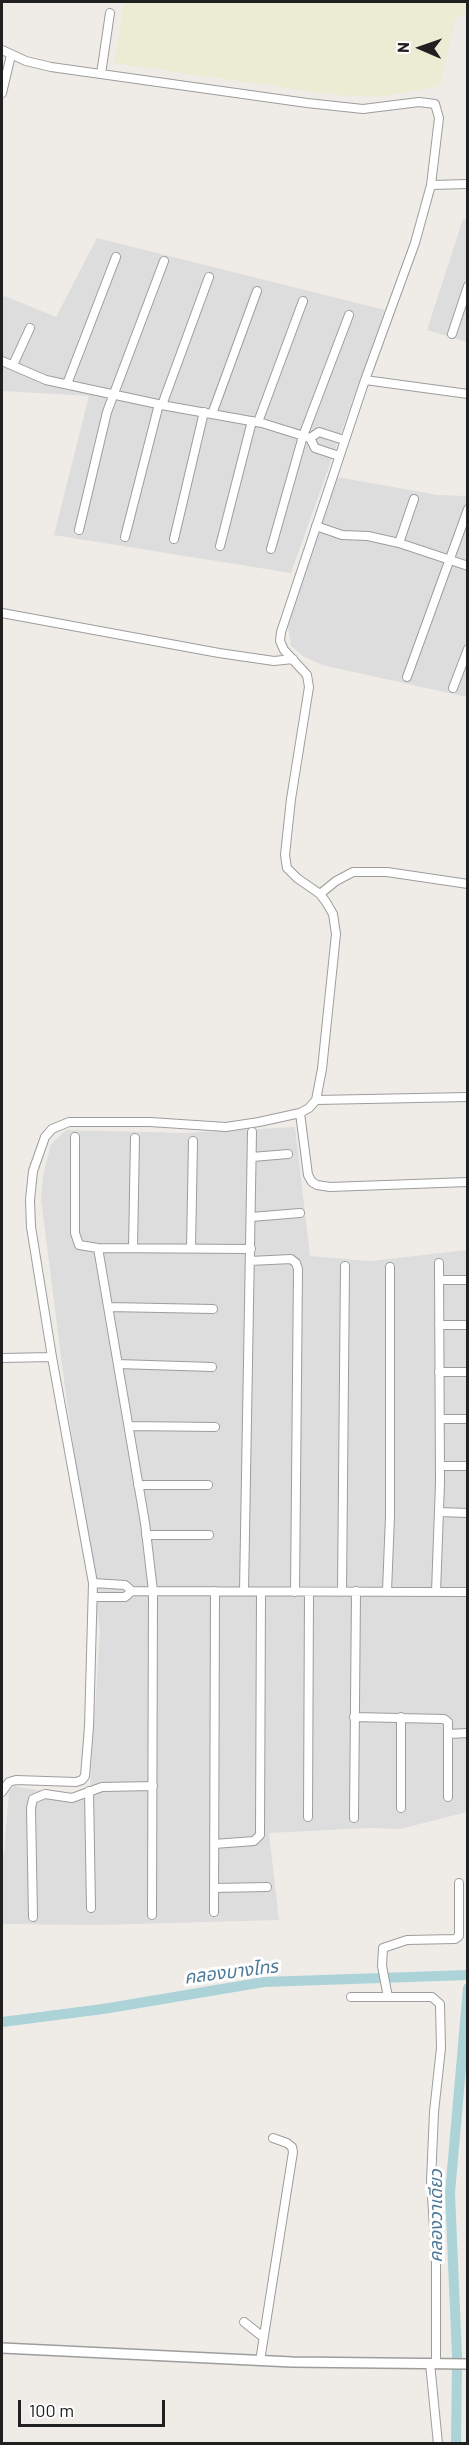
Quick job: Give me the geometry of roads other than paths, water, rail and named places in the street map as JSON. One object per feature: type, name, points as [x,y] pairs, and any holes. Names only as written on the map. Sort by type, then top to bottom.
[{"type":"street","points":[[101,74],[110,13]]},
{"type":"street","points":[[2,50],[11,56],[51,67],[307,103],[363,109],[419,102],[435,104],[439,118],[431,185],[415,243],[364,380],[281,632],[280,640],[284,650],[307,675],[309,687],[291,800],[285,855],[287,868],[320,894],[333,914],[336,934],[322,1069],[316,1100],[300,1113],[259,1122],[226,1126],[150,1122],[69,1122],[52,1129],[45,1137],[33,1171],[30,1200],[32,1227],[52,1357],[93,1583],[89,1727],[85,1776],[82,1780],[76,1782],[16,1780],[9,1782],[2,1792]]},
{"type":"street","points":[[2,93],[11,56]]},
{"type":"street","points":[[431,185],[468,184]]},
{"type":"street","points":[[67,384],[116,257]]},
{"type":"street","points":[[79,530],[107,412],[164,261]]},
{"type":"street","points":[[125,537],[160,405],[209,277]]},
{"type":"street","points":[[452,334],[468,286]]},
{"type":"street","points":[[174,540],[208,413],[257,291]]},
{"type":"street","points":[[220,546],[255,422],[303,301]]},
{"type":"street","points":[[271,549],[306,437],[349,315]]},
{"type":"street","points":[[13,365],[30,328]]},
{"type":"street","points":[[2,361],[46,380],[160,405],[255,422],[306,437],[315,448],[339,456]]},
{"type":"street","points":[[364,380],[468,394]]},
{"type":"street","points":[[306,437],[319,432],[344,440]]},
{"type":"street","points":[[399,543],[414,499]]},
{"type":"street","points":[[407,677],[468,509]]},
{"type":"street","points":[[316,526],[342,535],[368,536],[399,543],[468,566]]},
{"type":"street","points":[[2,612],[219,653],[274,661],[293,659]]},
{"type":"street","points":[[453,688],[468,649]]},
{"type":"street","points":[[320,894],[336,881],[353,872],[387,872],[468,884]]},
{"type":"street","points":[[316,1100],[468,1097]]},
{"type":"street","points":[[300,1113],[308,1175],[317,1185],[330,1187],[468,1182]]},
{"type":"street","points":[[244,1591],[252,1132]]},
{"type":"street","points":[[75,1137],[76,1240],[79,1245],[87,1248],[251,1249]]},
{"type":"street","points":[[133,1248],[135,1138]]},
{"type":"street","points":[[191,1248],[193,1141]]},
{"type":"street","points":[[252,1157],[288,1154]]},
{"type":"street","points":[[251,1217],[300,1213]]},
{"type":"street","points":[[98,1248],[129,1426],[153,1591],[152,1915]]},
{"type":"street","points":[[250,1261],[291,1259],[296,1263],[298,1269],[295,1592]]},
{"type":"street","points":[[436,1592],[440,1466],[439,1263]]},
{"type":"street","points":[[342,1591],[345,1266]]},
{"type":"street","points":[[387,1591],[390,1516],[390,1267]]},
{"type":"street","points":[[439,1280],[468,1280]]},
{"type":"street","points":[[108,1307],[213,1308]]},
{"type":"street","points":[[439,1325],[468,1325]]},
{"type":"street","points":[[2,1358],[52,1357]]},
{"type":"street","points":[[118,1364],[212,1367]]},
{"type":"street","points":[[440,1372],[468,1372]]},
{"type":"street","points":[[440,1419],[468,1419]]},
{"type":"street","points":[[129,1426],[215,1427]]},
{"type":"street","points":[[440,1466],[468,1466]]},
{"type":"street","points":[[138,1485],[208,1485]]},
{"type":"street","points":[[439,1512],[468,1513]]},
{"type":"street","points":[[146,1535],[209,1536]]},
{"type":"street","points":[[93,1583],[125,1585],[132,1591],[468,1592]]},
{"type":"street","points":[[93,1597],[125,1598],[132,1591]]},
{"type":"street","points":[[214,1912],[215,1591]]},
{"type":"street","points":[[354,1818],[356,1591]]},
{"type":"street","points":[[214,1844],[254,1842],[260,1834],[261,1592]]},
{"type":"street","points":[[308,1817],[309,1592]]},
{"type":"street","points":[[354,1717],[444,1719],[448,1722],[448,1797]]},
{"type":"street","points":[[401,1717],[401,1808]]},
{"type":"street","points":[[448,1734],[468,1733]]},
{"type":"street","points":[[33,1917],[31,1808],[33,1799],[45,1794],[72,1798],[102,1787],[153,1786]]},
{"type":"street","points":[[89,1791],[91,1908]]},
{"type":"street","points":[[388,1997],[382,1966],[382,1952],[387,1945],[407,1940],[455,1939],[459,1936],[459,1883]]},
{"type":"street","points":[[214,1888],[267,1887]]},
{"type":"street","points":[[351,1997],[432,1997],[440,2004],[441,2048],[434,2112],[431,2181],[436,2259],[438,2444]]},
{"type":"street","points":[[260,2361],[293,2152],[292,2147],[287,2143],[273,2138]]},
{"type":"street","points":[[244,2322],[263,2337]]},
{"type":"street","points":[[2,2348],[260,2361],[465,2364]]},
{"type":"waterway","name":"คลองบางไทร","points":[[2,2022],[103,2009],[264,1982],[468,1975]]},
{"type":"waterway","name":"คลองวาเดียว","points":[[456,2444],[457,2356],[450,2193],[468,1988]]}]
